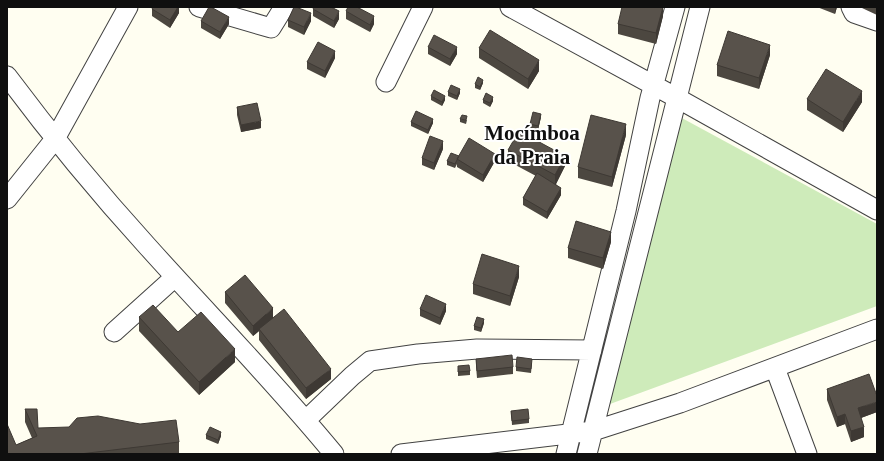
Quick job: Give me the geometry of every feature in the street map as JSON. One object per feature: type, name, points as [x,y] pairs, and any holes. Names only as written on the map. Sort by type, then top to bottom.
[{"type":"street","points":[[7,199],[55,139],[128,7]]},
{"type":"street","points":[[199,7],[271,28],[284,7]]},
{"type":"street","points":[[386,82],[423,7]]},
{"type":"street","points":[[510,7],[677,98],[877,210]]},
{"type":"street","points":[[566,454],[626,211],[653,86],[675,7]]},
{"type":"street","points":[[587,454],[700,7]]},
{"type":"street","points":[[851,7],[854,13],[877,21]]},
{"type":"street","points":[[7,76],[55,139],[175,277],[306,420],[334,454]]},
{"type":"street","points":[[114,332],[175,277]]},
{"type":"street","points":[[401,454],[593,431],[680,403],[877,329]]},
{"type":"street","points":[[306,420],[370,361],[418,354],[477,349],[592,350]]},
{"type":"street","points":[[775,368],[807,454]]},
{"type":"green space","points":[[680,117],[877,224],[877,306],[610,404]]},
{"type":"building","points":[[153,7],[178,7],[170,20],[152,9]]},
{"type":"building","points":[[209,7],[229,17],[220,32],[201,21]]},
{"type":"building","points":[[294,7],[311,13],[304,27],[288,20]]},
{"type":"building","points":[[314,7],[331,7],[339,11],[334,21],[313,9]]},
{"type":"building","points":[[348,7],[357,7],[374,16],[370,25],[346,11]]},
{"type":"building","points":[[622,7],[663,7],[656,33],[618,24]]},
{"type":"building","points":[[490,30],[539,60],[528,79],[479,48]]},
{"type":"building","points":[[728,31],[770,45],[759,78],[717,65]]},
{"type":"building","points":[[434,35],[457,47],[450,59],[428,47]]},
{"type":"building","points":[[318,42],[335,51],[325,71],[307,62]]},
{"type":"building","points":[[826,69],[862,91],[843,122],[807,99]]},
{"type":"building","points":[[478,77],[483,80],[480,87],[475,84]]},
{"type":"building","points":[[451,85],[460,89],[457,96],[448,92]]},
{"type":"building","points":[[434,90],[445,96],[442,102],[431,96]]},
{"type":"building","points":[[486,93],[493,97],[490,103],[483,100]]},
{"type":"building","points":[[257,103],[261,121],[241,125],[237,107]]},
{"type":"building","points":[[416,111],[433,119],[428,130],[411,122]]},
{"type":"building","points":[[533,112],[541,114],[538,126],[530,124]]},
{"type":"building","points":[[462,115],[467,116],[466,120],[460,119]]},
{"type":"building","points":[[591,115],[626,124],[612,177],[578,167]]},
{"type":"building","points":[[519,131],[565,156],[555,175],[508,150]]},
{"type":"building","points":[[430,136],[443,141],[434,163],[422,158]]},
{"type":"building","points":[[469,138],[495,154],[483,175],[457,159]]},
{"type":"building","points":[[451,153],[459,156],[455,164],[447,161]]},
{"type":"building","points":[[537,173],[561,188],[547,212],[523,198]]},
{"type":"building","points":[[576,221],[611,232],[603,258],[568,248]]},
{"type":"building","points":[[482,254],[519,266],[510,296],[473,284]]},
{"type":"building","points":[[245,275],[273,308],[253,326],[225,292]]},
{"type":"building","points":[[426,295],[446,304],[440,318],[420,309]]},
{"type":"building","points":[[153,305],[178,332],[201,312],[235,349],[199,382],[139,317]]},
{"type":"building","points":[[284,309],[331,369],[306,388],[259,329]]},
{"type":"building","points":[[477,317],[484,319],[481,328],[474,326]]},
{"type":"building","points":[[512,355],[513,367],[477,371],[476,359]]},
{"type":"building","points":[[517,357],[532,359],[531,369],[516,367]]},
{"type":"building","points":[[469,365],[470,371],[458,372],[458,366]]},
{"type":"building","points":[[869,374],[877,396],[877,402],[858,408],[864,427],[851,431],[845,414],[837,417],[827,389]]},
{"type":"building","points":[[25,409],[37,409],[38,428],[69,427],[77,418],[98,416],[140,424],[176,420],[179,442],[80,454],[7,454],[7,424],[16,445],[37,436]]},
{"type":"building","points":[[528,409],[529,419],[512,421],[511,411]]},
{"type":"building","points":[[210,427],[221,432],[218,440],[206,435]]},
{"type":"district","name":"Mocímboa da Praia","points":[[532,145]]}]
